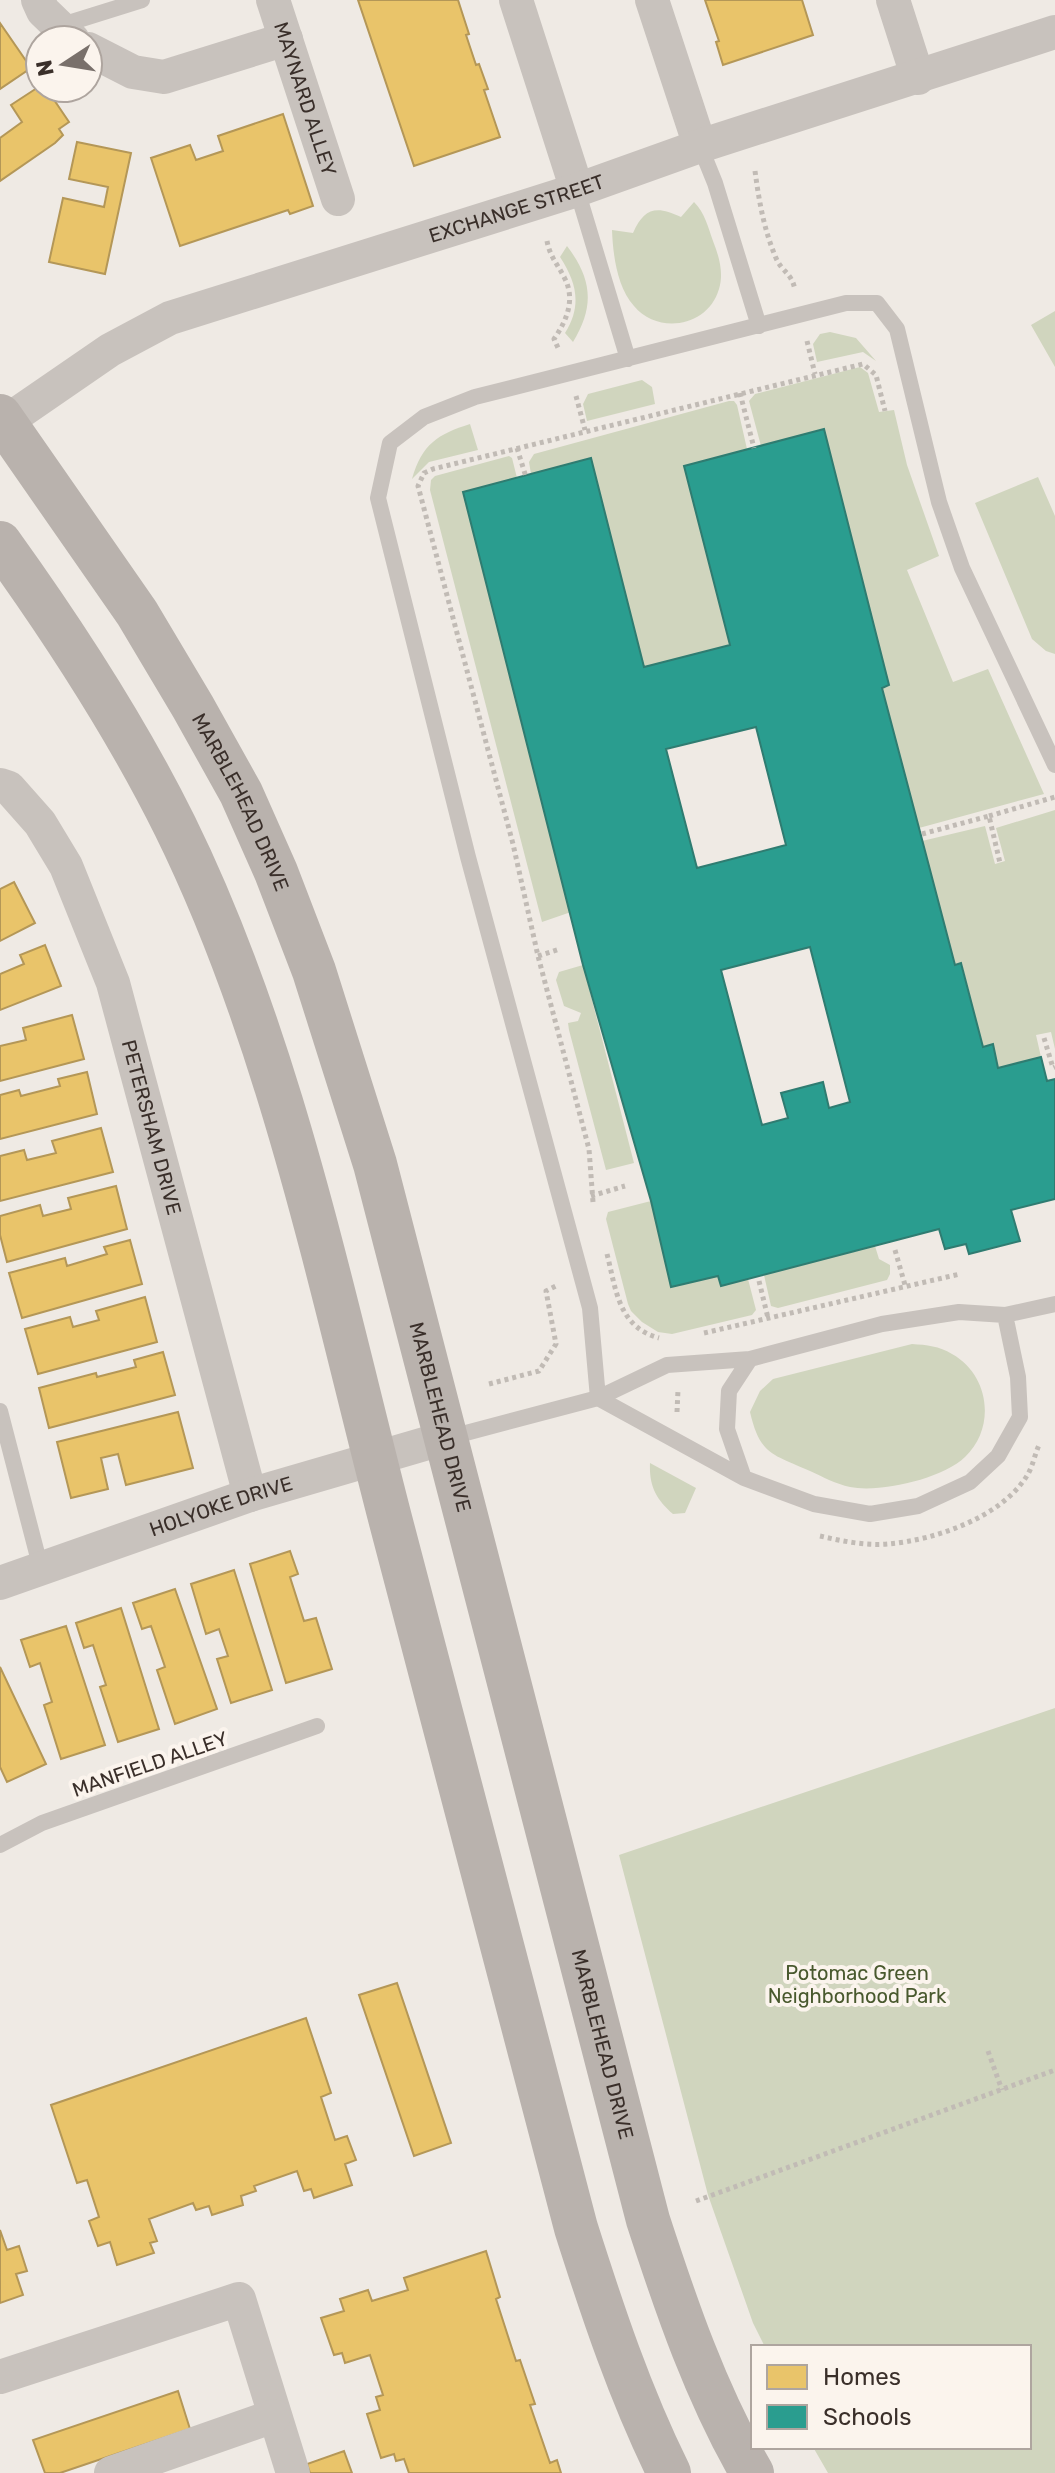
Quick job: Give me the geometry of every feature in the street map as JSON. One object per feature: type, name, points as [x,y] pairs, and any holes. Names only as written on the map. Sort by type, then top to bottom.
[{"type":"street","points":[[38,0],[43,11],[57,24]]},
{"type":"street","name":"MAYNARD ALLEY","points":[[273,0],[338,199]]},
{"type":"street","points":[[516,0],[577,190]]},
{"type":"street","points":[[652,0],[700,146]]},
{"type":"street","points":[[893,0],[918,78]]},
{"type":"street","name":"EXCHANGE STREET","points":[[1,422],[110,350],[170,318],[577,190],[700,146],[1055,32]]},
{"type":"street","points":[[104,57],[133,72],[164,77],[286,39]]},
{"type":"street","name":"MARBLEHEAD DRIVE","points":[[1,422],[137,613],[241,793],[276,872],[314,971],[375,1164],[648,2220],[683,2323],[713,2395],[752,2473]]},
{"type":"street","points":[[0,543],[75,653],[175,826],[245,996],[304,1184],[576,2228],[610,2338],[669,2473]]},
{"type":"street","name":"PETERSHAM DRIVE","points":[[0,785],[9,788],[40,823],[66,866],[113,983],[250,1495]]},
{"type":"street","name":"HOLYOKE DRIVE","points":[[0,1583],[250,1495],[445,1438]]},
{"type":"street","points":[[0,2377],[239,2299],[293,2473]]},
{"type":"street","points":[[111,2473],[274,2416]]},
{"type":"lane","points":[[87,24],[142,0]]},
{"type":"lane","points":[[700,146],[715,183],[759,326]]},
{"type":"lane","points":[[577,190],[628,359]]},
{"type":"lane","points":[[598,1398],[590,1308],[468,857],[378,498],[390,443],[424,417],[475,397],[846,303],[877,303],[897,329],[939,502],[962,568],[1055,765]]},
{"type":"lane","points":[[445,1438],[598,1398],[667,1365],[750,1359],[882,1324],[959,1312],[1005,1315],[1055,1304]]},
{"type":"lane","points":[[598,1398],[744,1478],[814,1504],[870,1514],[918,1506],[970,1482],[998,1456],[1020,1417],[1018,1377],[1005,1315]]},
{"type":"lane","points":[[744,1478],[727,1429],[729,1391],[750,1359]]},
{"type":"lane","points":[[0,1411],[41,1569]]},
{"type":"lane","name":"MANFIELD ALLEY","points":[[0,1845],[42,1823],[317,1726]]},
{"type":"path","points":[[755,171],[759,208],[777,261],[793,278],[797,299]]},
{"type":"path","points":[[547,241],[549,255],[566,279],[571,307],[554,339],[561,354]]},
{"type":"path","points":[[807,341],[815,374]]},
{"type":"path","points":[[595,1211],[591,1196],[589,1149],[538,956],[513,844],[418,486],[424,473],[433,469],[863,364],[876,375],[885,411]]},
{"type":"path","points":[[740,393],[754,448]]},
{"type":"path","points":[[575,395],[585,430]]},
{"type":"path","points":[[517,448],[526,477]]},
{"type":"path","points":[[922,834],[1055,797]]},
{"type":"path","points":[[989,816],[1000,863]]},
{"type":"path","points":[[538,956],[560,949]]},
{"type":"path","points":[[1044,1038],[1055,1067]]},
{"type":"path","points":[[591,1196],[625,1186]]},
{"type":"path","points":[[603,1240],[623,1312],[638,1329],[650,1336],[669,1339]]},
{"type":"path","points":[[895,1250],[905,1285]]},
{"type":"path","points":[[692,1335],[960,1274]]},
{"type":"path","points":[[759,1281],[768,1318]]},
{"type":"path","points":[[489,1384],[539,1371],[556,1344],[546,1291],[556,1286]]},
{"type":"path","points":[[677,1420],[679,1377]]},
{"type":"path","points":[[988,2051],[1002,2090]]},
{"type":"path","points":[[696,2201],[1055,2070]]},
{"type":"green space","points":[[694,202],[704,215],[717,253],[721,271],[719,289],[713,302],[694,319],[681,323],[656,321],[634,306],[624,290],[615,260],[612,230],[633,233],[642,218],[652,211],[664,211],[681,217]]},
{"type":"green space","points":[[567,246],[582,270],[588,293],[585,316],[573,342],[565,333],[574,313],[574,285],[560,257]]},
{"type":"green space","points":[[1055,311],[1055,367],[1031,325]]},
{"type":"green space","points":[[830,332],[856,338],[876,361],[863,352],[817,362],[813,344],[820,334]]},
{"type":"green space","points":[[860,367],[868,373],[879,412],[894,410],[907,465],[939,556],[907,570],[953,682],[988,669],[1044,794],[919,828],[882,688],[889,684],[824,429],[761,446],[749,401],[755,394]]},
{"type":"green space","points":[[642,380],[652,387],[655,404],[587,421],[583,404],[588,394]]},
{"type":"green space","points":[[729,401],[737,405],[747,449],[684,466],[730,645],[644,667],[591,459],[531,474],[529,462],[534,454]]},
{"type":"green space","points":[[470,424],[478,450],[429,462],[412,479],[421,457],[433,442]]},
{"type":"green space","points":[[509,456],[517,478],[463,492],[571,912],[542,922],[430,490],[431,480],[435,476]]},
{"type":"green space","points":[[1038,477],[1055,516],[1055,654],[1046,651],[1032,639],[975,503]]},
{"type":"green space","points":[[1055,810],[1055,1049],[1051,1032],[1036,1035],[1041,1057],[998,1068],[993,1045],[983,1047],[962,964],[955,965],[922,841],[985,826],[995,864],[1005,861],[996,828]]},
{"type":"green space","points":[[583,965],[634,1163],[606,1170],[569,1030],[568,1023],[578,1021],[581,1013],[564,1006],[556,980],[559,972]]},
{"type":"green space","points":[[651,1201],[671,1287],[718,1276],[722,1286],[748,1279],[756,1310],[752,1315],[672,1334],[658,1332],[631,1311],[606,1219],[608,1212]]},
{"type":"green space","points":[[875,1246],[879,1259],[890,1265],[887,1280],[778,1308],[771,1306],[764,1275]]},
{"type":"green space","points":[[912,1344],[928,1345],[952,1354],[965,1363],[981,1388],[985,1417],[981,1432],[975,1445],[955,1465],[926,1478],[894,1486],[850,1487],[777,1456],[763,1445],[750,1412],[760,1391],[773,1379]]},
{"type":"green space","points":[[650,1463],[696,1488],[685,1513],[673,1514],[662,1503],[652,1485]]},
{"type":"green space","name":"Potomac Green Neighborhood Park","points":[[1055,1708],[1055,2473],[828,2473],[814,2449],[1031,2449],[1031,2345],[764,2345],[753,2323],[708,2195],[619,1855]]},
{"type":"building: Homes","points":[[358,0],[458,0],[469,34],[466,35],[488,89],[484,90],[500,137],[414,166]]},
{"type":"building: Homes","points":[[705,0],[802,0],[813,35],[723,65],[716,42],[719,41]]},
{"type":"building: Homes","points":[[0,23],[24,58],[24,73],[0,89]]},
{"type":"building: Homes","points":[[24,96],[24,104],[57,104],[69,122],[59,129],[63,135],[55,143],[0,181],[0,138],[22,122],[11,105]]},
{"type":"building: Homes","points":[[283,114],[313,206],[290,214],[288,210],[180,246],[151,158],[190,145],[196,160],[223,151],[218,136]]},
{"type":"building: Homes","points":[[77,142],[131,153],[105,274],[49,262],[63,198],[104,207],[108,187],[69,179]]},
{"type":"building: Homes","points":[[14,882],[35,923],[0,941],[0,889]]},
{"type":"building: Homes","points":[[45,945],[61,986],[0,1010],[0,974],[24,964],[20,955]]},
{"type":"building: Homes","points":[[72,1015],[84,1059],[0,1081],[0,1046],[26,1040],[23,1028]]},
{"type":"building: Homes","points":[[87,1072],[97,1114],[0,1139],[0,1095],[19,1090],[21,1096],[60,1086],[58,1079]]},
{"type":"building: Homes","points":[[101,1128],[113,1172],[0,1201],[0,1156],[24,1150],[27,1160],[56,1153],[52,1141]]},
{"type":"building: Homes","points":[[116,1186],[127,1229],[7,1262],[0,1235],[0,1216],[40,1205],[43,1216],[71,1209],[68,1198]]},
{"type":"building: Homes","points":[[130,1240],[142,1284],[22,1318],[9,1273],[65,1258],[67,1266],[107,1254],[104,1247]]},
{"type":"building: Homes","points":[[145,1297],[157,1342],[38,1374],[25,1329],[70,1317],[73,1327],[99,1320],[96,1311]]},
{"type":"building: Homes","points":[[163,1352],[175,1395],[49,1428],[39,1388],[96,1373],[97,1377],[136,1367],[134,1360]]},
{"type":"building: Homes","points":[[178,1412],[193,1468],[126,1485],[118,1454],[101,1458],[108,1489],[71,1498],[57,1442]]},
{"type":"building: Homes","points":[[290,1551],[298,1574],[290,1577],[304,1621],[316,1618],[332,1669],[286,1683],[250,1564]]},
{"type":"building: Homes","points":[[234,1570],[272,1690],[231,1703],[217,1659],[228,1656],[219,1629],[206,1634],[191,1584]]},
{"type":"building: Homes","points":[[175,1589],[217,1709],[175,1724],[157,1670],[165,1667],[151,1626],[142,1629],[133,1603]]},
{"type":"building: Homes","points":[[121,1608],[159,1729],[118,1742],[100,1687],[106,1685],[93,1645],[84,1648],[76,1623]]},
{"type":"building: Homes","points":[[66,1626],[105,1745],[61,1759],[44,1705],[52,1702],[40,1663],[30,1667],[21,1640]]},
{"type":"building: Homes","points":[[0,1667],[46,1764],[7,1782],[0,1767]]},
{"type":"building: Homes","points":[[397,1983],[451,2143],[414,2156],[359,1995]]},
{"type":"building: Homes","points":[[306,2018],[331,2093],[321,2097],[335,2140],[347,2136],[356,2160],[345,2164],[352,2185],[314,2198],[311,2189],[304,2191],[297,2171],[254,2186],[256,2191],[241,2196],[243,2205],[212,2215],[209,2206],[196,2210],[193,2203],[149,2219],[157,2241],[150,2243],[154,2253],[117,2265],[110,2242],[98,2246],[89,2221],[99,2217],[87,2180],[77,2183],[51,2105]]},
{"type":"building: Homes","points":[[0,2230],[7,2250],[19,2246],[27,2271],[16,2274],[23,2295],[0,2303]]},
{"type":"building: Homes","points":[[486,2251],[500,2297],[496,2299],[516,2361],[520,2360],[535,2404],[530,2405],[550,2463],[557,2460],[561,2473],[409,2473],[404,2459],[396,2461],[394,2454],[381,2458],[367,2414],[380,2410],[376,2397],[383,2395],[370,2355],[345,2363],[342,2353],[334,2355],[321,2318],[344,2311],[340,2299],[368,2290],[372,2301],[408,2290],[404,2278]]},
{"type":"building: Homes","points":[[178,2391],[190,2429],[60,2473],[45,2473],[33,2440]]},
{"type":"building: Homes","points":[[344,2451],[352,2473],[310,2473],[307,2464]]},
{"type":"building: Schools","points":[[824,429],[889,685],[882,688],[955,965],[961,963],[983,1047],[993,1044],[998,1068],[1041,1057],[1047,1081],[1055,1079],[1055,1199],[1011,1210],[1020,1241],[969,1254],[966,1244],[945,1249],[939,1229],[721,1286],[718,1276],[671,1287],[651,1201],[583,965],[463,492],[591,458],[644,667],[730,645],[684,466]],"holes":[[[756,727],[786,845],[697,868],[666,749]],[[810,947],[850,1102],[829,1108],[823,1082],[781,1093],[788,1118],[762,1125],[721,970]]]}]
